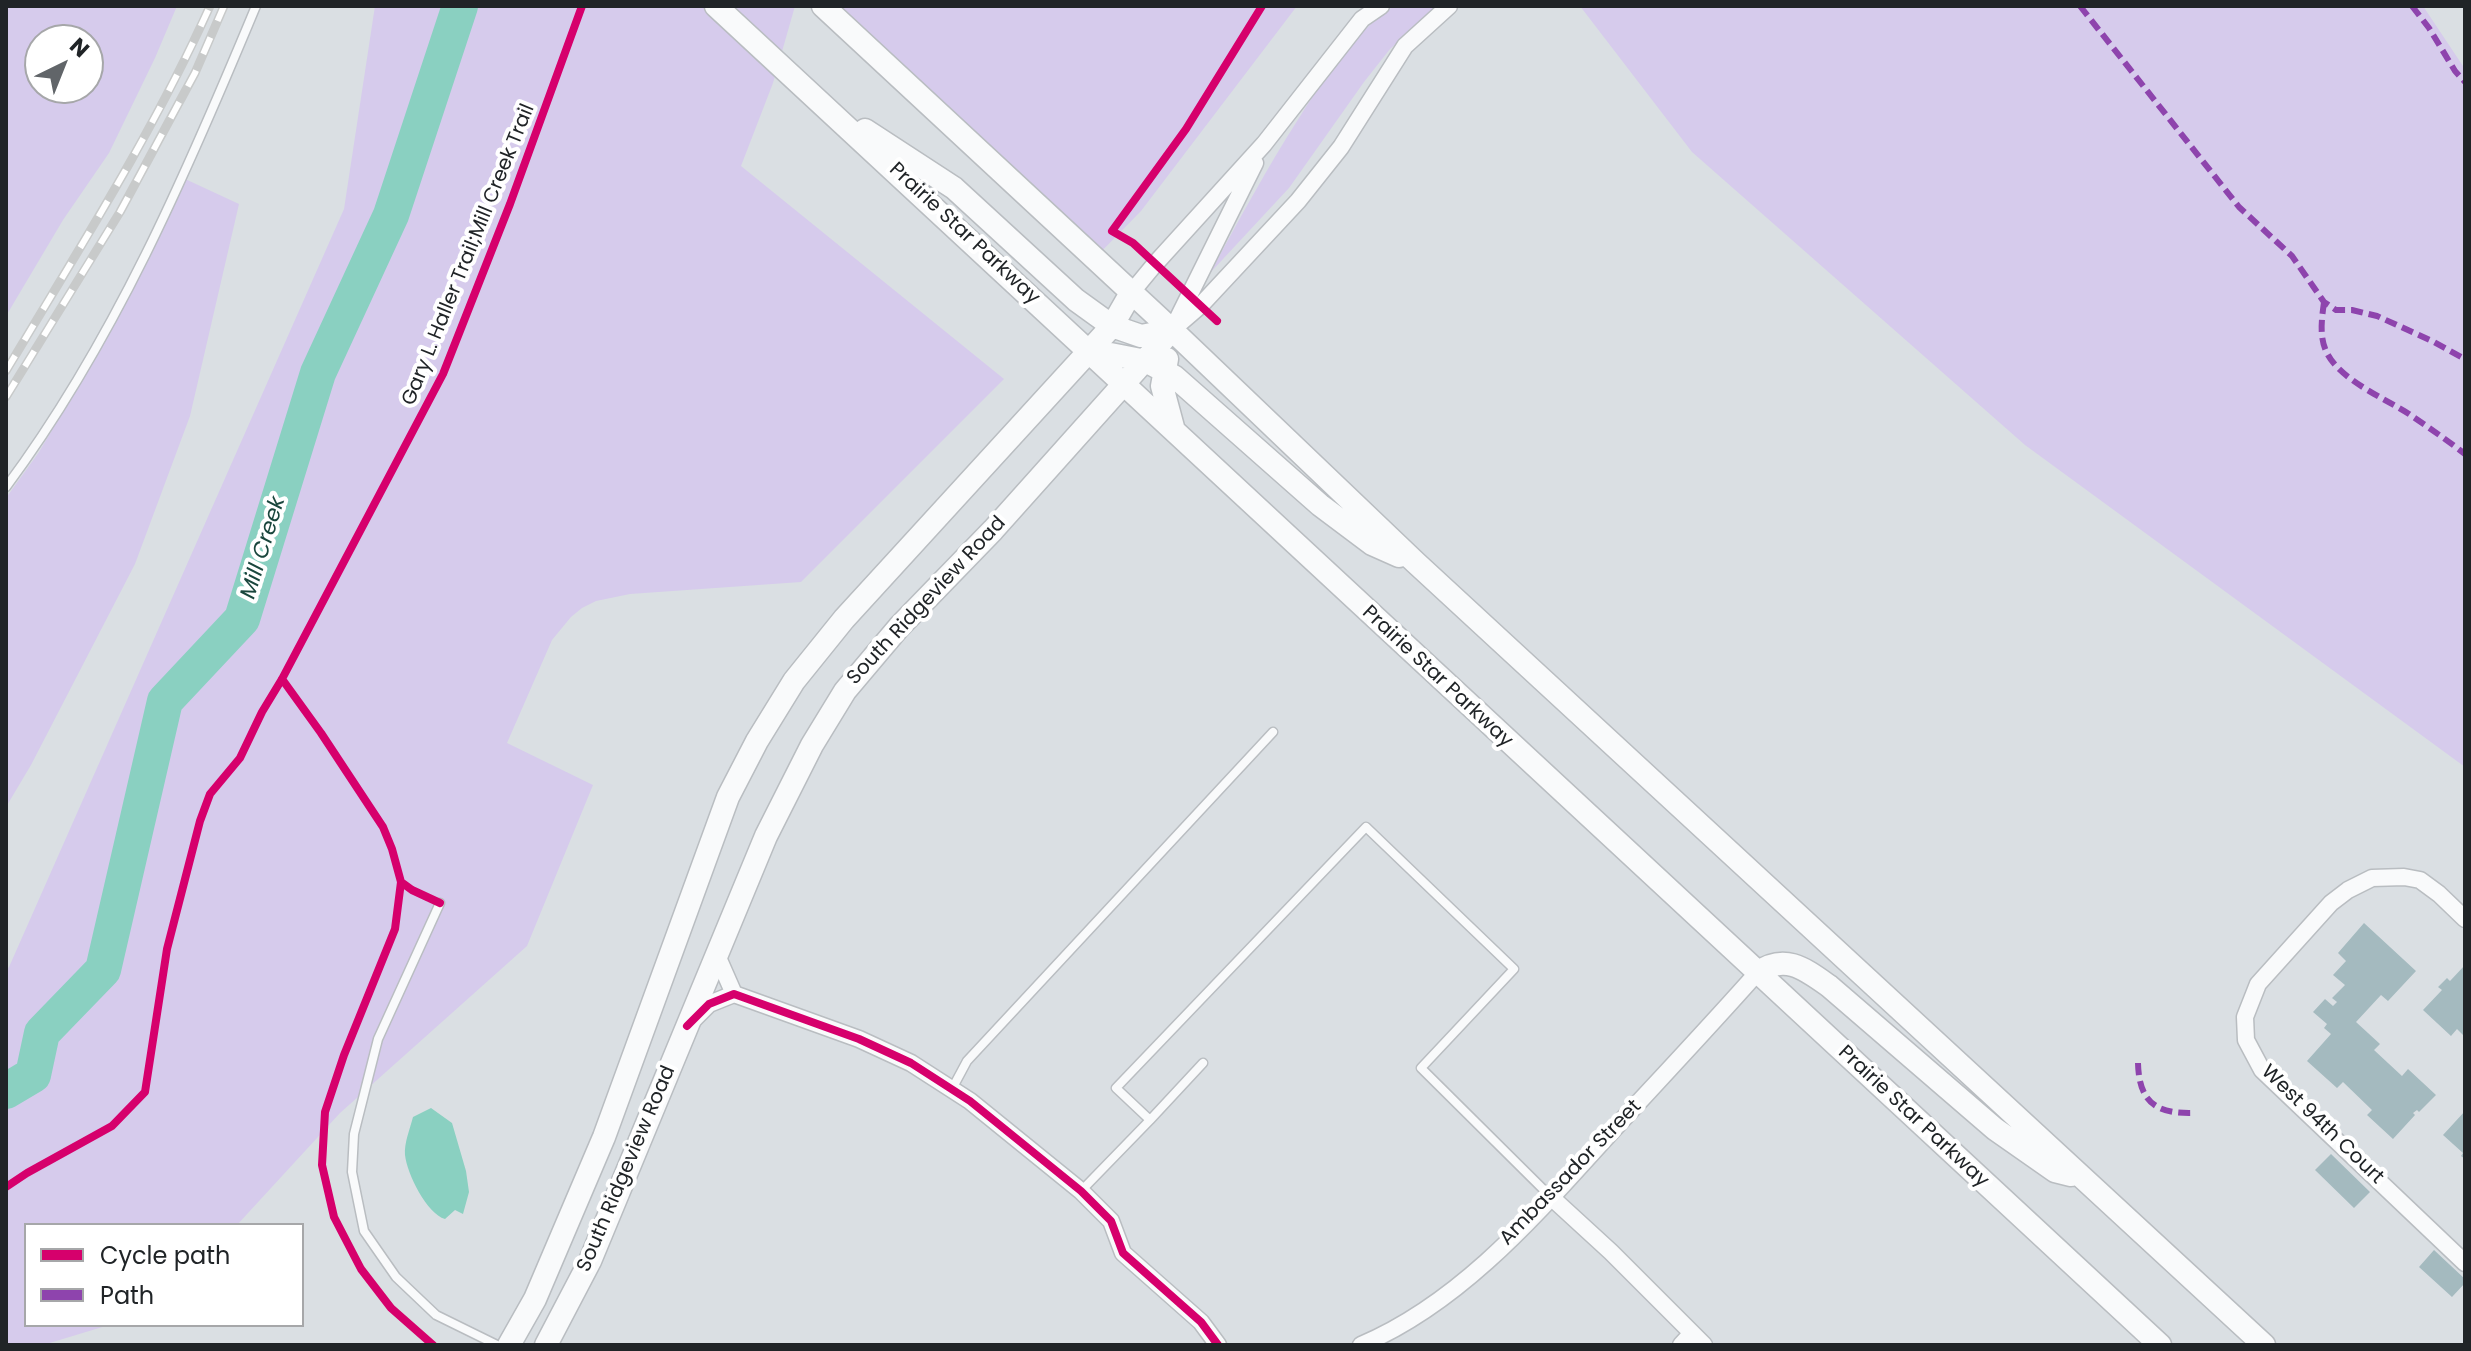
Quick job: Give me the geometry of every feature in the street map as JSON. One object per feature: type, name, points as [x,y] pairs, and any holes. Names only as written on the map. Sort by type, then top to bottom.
[{"type":"main road","name":"Prairie Star Parkway","points":[[716,6],[2160,1345]]},
{"type":"main road","points":[[823,6],[1172,330],[1415,562],[2264,1345]]},
{"type":"main road","points":[[834,115],[875,135],[954,188],[1076,300],[1112,326],[1141,336],[1172,330]]},
{"type":"main road","name":"South Ridgeview Road","points":[[509,1345],[535,1299],[604,1137],[728,797],[757,741],[794,681],[844,619],[1112,326],[1131,293]]},
{"type":"main road","name":"South Ridgeview Road","points":[[546,1345],[590,1261],[766,836],[812,745],[845,691],[899,627],[993,530],[1125,384],[1155,366],[1172,330]]},
{"type":"main road","points":[[1089,350],[1155,366],[1202,399],[1320,505],[1372,544],[1415,562]]},
{"type":"main road","points":[[1155,366],[1174,429]]},
{"type":"main road","points":[[1757,973],[1768,965],[1784,963],[1804,969],[1829,986],[1995,1129],[2055,1171],[2083,1179]]},
{"type":"main road","points":[[2094,1285],[2173,1345]]},
{"type":"street","name":"South Ridgeview Road","points":[[1131,293],[1264,144],[1362,19],[1381,6]]},
{"type":"street","name":"South Ridgeview Road","points":[[1172,330],[1201,305],[1298,201],[1341,147],[1405,46],[1449,6]]},
{"type":"street","points":[[1172,330],[1264,144]]},
{"type":"street","name":"West 94th Court","points":[[2462,1253],[2262,1070],[2246,1040],[2245,1017],[2258,984],[2331,903],[2372,878],[2420,880],[2465,919]]},
{"type":"street","points":[[716,953],[734,994]]},
{"type":"street","name":"Ambassador Street","points":[[1361,1345],[1401,1324],[1462,1282],[1551,1197],[1757,973]]},
{"type":"street","points":[[687,1026],[709,1004],[734,994],[859,1039],[911,1063],[952,1089],[1081,1191],[1111,1221],[1123,1253],[1201,1322],[1218,1345]]},
{"type":"street","points":[[1551,1197],[1692,1341]]},
{"type":"lane","points":[[6,487],[69,391],[121,300],[192,159],[256,6]]},
{"type":"lane","points":[[952,1089],[967,1061],[1273,732]]},
{"type":"lane","points":[[1150,1120],[1116,1088],[1366,827],[1514,969],[1421,1068],[1551,1197]]},
{"type":"lane","points":[[440,903],[378,1039],[354,1134],[352,1172],[364,1231],[396,1277],[436,1315],[497,1345]]},
{"type":"lane","points":[[1081,1191],[1203,1063]]},
{"type":"shaded area","points":[[6,6],[177,6],[109,153],[63,220],[6,316]]},
{"type":"shaded area","points":[[375,6],[795,6],[773,83],[741,166],[1004,379],[801,582],[630,594],[596,601],[571,617],[552,640],[507,743],[593,785],[527,946],[340,1113],[239,1223],[24,1223],[24,1327],[102,1327],[43,1345],[6,1345],[6,970],[344,209]]},
{"type":"shaded area","points":[[823,6],[1297,6],[1141,211],[1094,259]]},
{"type":"shaded area","points":[[1394,6],[1439,6],[1390,49],[1289,188],[1210,273],[1264,175],[1319,87],[1353,42]]},
{"type":"shaded area","points":[[1580,6],[2423,6],[2465,69],[2465,767],[2025,445],[1692,152]]},
{"type":"shaded area","points":[[183,178],[239,204],[190,416],[135,564],[6,807],[6,498],[39,452],[114,324]]},
{"type":"shaded area","points":[[431,1108],[452,1123],[469,1192],[463,1214],[455,1210],[445,1219],[431,1210],[419,1192],[405,1155],[413,1117]]},
{"type":"building","points":[[2364,923],[2416,971],[2388,1001],[2381,995],[2356,1022],[2380,1044],[2374,1050],[2402,1076],[2408,1069],[2436,1095],[2419,1112],[2413,1113],[2415,1115],[2393,1139],[2367,1115],[2372,1110],[2343,1082],[2337,1088],[2307,1061],[2331,1034],[2324,1028],[2327,1024],[2313,1012],[2325,999],[2333,1006],[2337,1002],[2332,998],[2345,985],[2333,975],[2346,961],[2338,953]]},
{"type":"building","points":[[2465,965],[2465,1037],[2457,1029],[2451,1036],[2423,1010],[2442,990],[2438,987],[2447,978],[2450,981]]},
{"type":"building","points":[[2465,1111],[2465,1159],[2461,1156],[2463,1153],[2443,1135]]},
{"type":"building","points":[[2331,1154],[2370,1192],[2354,1208],[2315,1170]]},
{"type":"building","points":[[2434,1250],[2465,1279],[2452,1297],[2419,1267]]},
{"type":"waterway","name":"Mill Creek","points":[[6,1091],[33,1075],[42,1033],[103,970],[165,701],[242,619],[318,373],[391,215],[460,6]]},
{"type":"railway","points":[[6,371],[139,146],[210,6]]},
{"type":"railway","points":[[6,397],[120,212],[195,73],[224,6]]},
{"type":"marked path","points":[[2080,6],[2239,207],[2292,256],[2324,302],[2336,310],[2377,316],[2465,359]]},
{"type":"marked path","points":[[2412,6],[2465,82]]},
{"type":"marked path","points":[[2324,302],[2322,339],[2332,361],[2351,379],[2409,414],[2465,454]]},
{"type":"marked path","points":[[2138,1063],[2142,1087],[2152,1103],[2169,1111],[2193,1113]]},
{"type":"cycle path","name":"Gary L. Haller Trail;Mill Creek Trail","points":[[6,1187],[112,1126],[145,1092],[167,949],[200,821],[210,794],[240,758],[443,374],[510,204],[582,6]]},
{"type":"cycle path","points":[[1217,321],[1133,243],[1112,231],[1186,129],[1262,6]]},
{"type":"cycle path","points":[[282,679],[383,827],[401,882],[440,903]]},
{"type":"cycle path","points":[[401,882],[395,929],[344,1055],[325,1112],[322,1165],[334,1217],[361,1269],[391,1308],[433,1345]]},
{"type":"cycle path","points":[[687,1026],[709,1004],[734,994],[859,1039],[911,1063],[970,1101],[1081,1191],[1111,1221],[1123,1253],[1201,1322],[1218,1345]]}]
